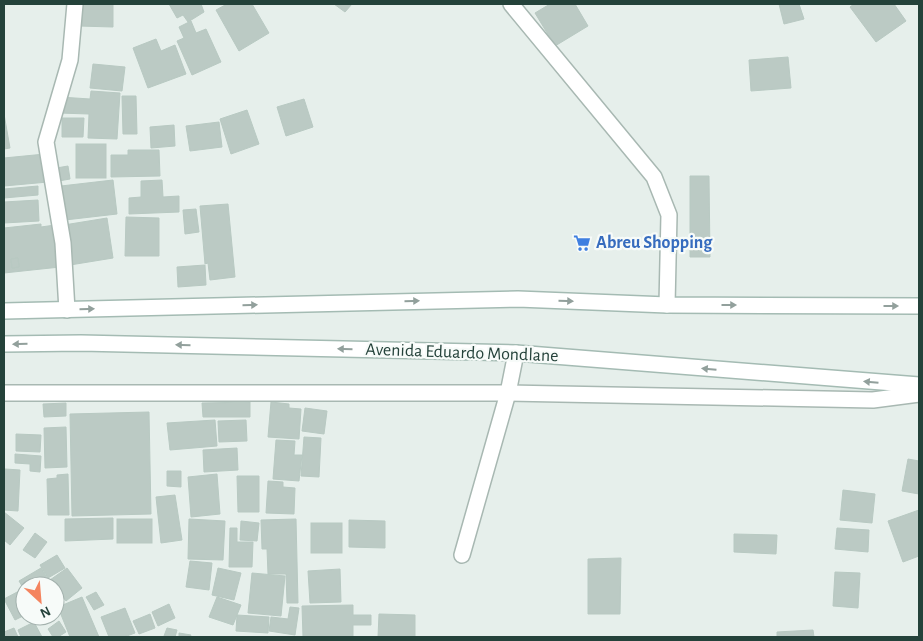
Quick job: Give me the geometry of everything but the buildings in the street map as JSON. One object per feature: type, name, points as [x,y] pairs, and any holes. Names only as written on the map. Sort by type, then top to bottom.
[{"type":"main road","points":[[67,310],[63,243],[46,142],[70,60],[76,4]]},
{"type":"main road","points":[[511,4],[654,177],[669,215],[667,305]]},
{"type":"main road","points":[[4,310],[518,299],[667,305],[919,306]]},
{"type":"main road","name":"Avenida Eduardo Mondlane","points":[[4,344],[90,343],[516,353],[919,386]]},
{"type":"main road","points":[[462,555],[508,393],[516,353]]},
{"type":"main road","points":[[4,393],[508,393],[873,400],[919,394]]},
{"type":"place","name":"Abreu Shopping","points":[[582,243]]}]
